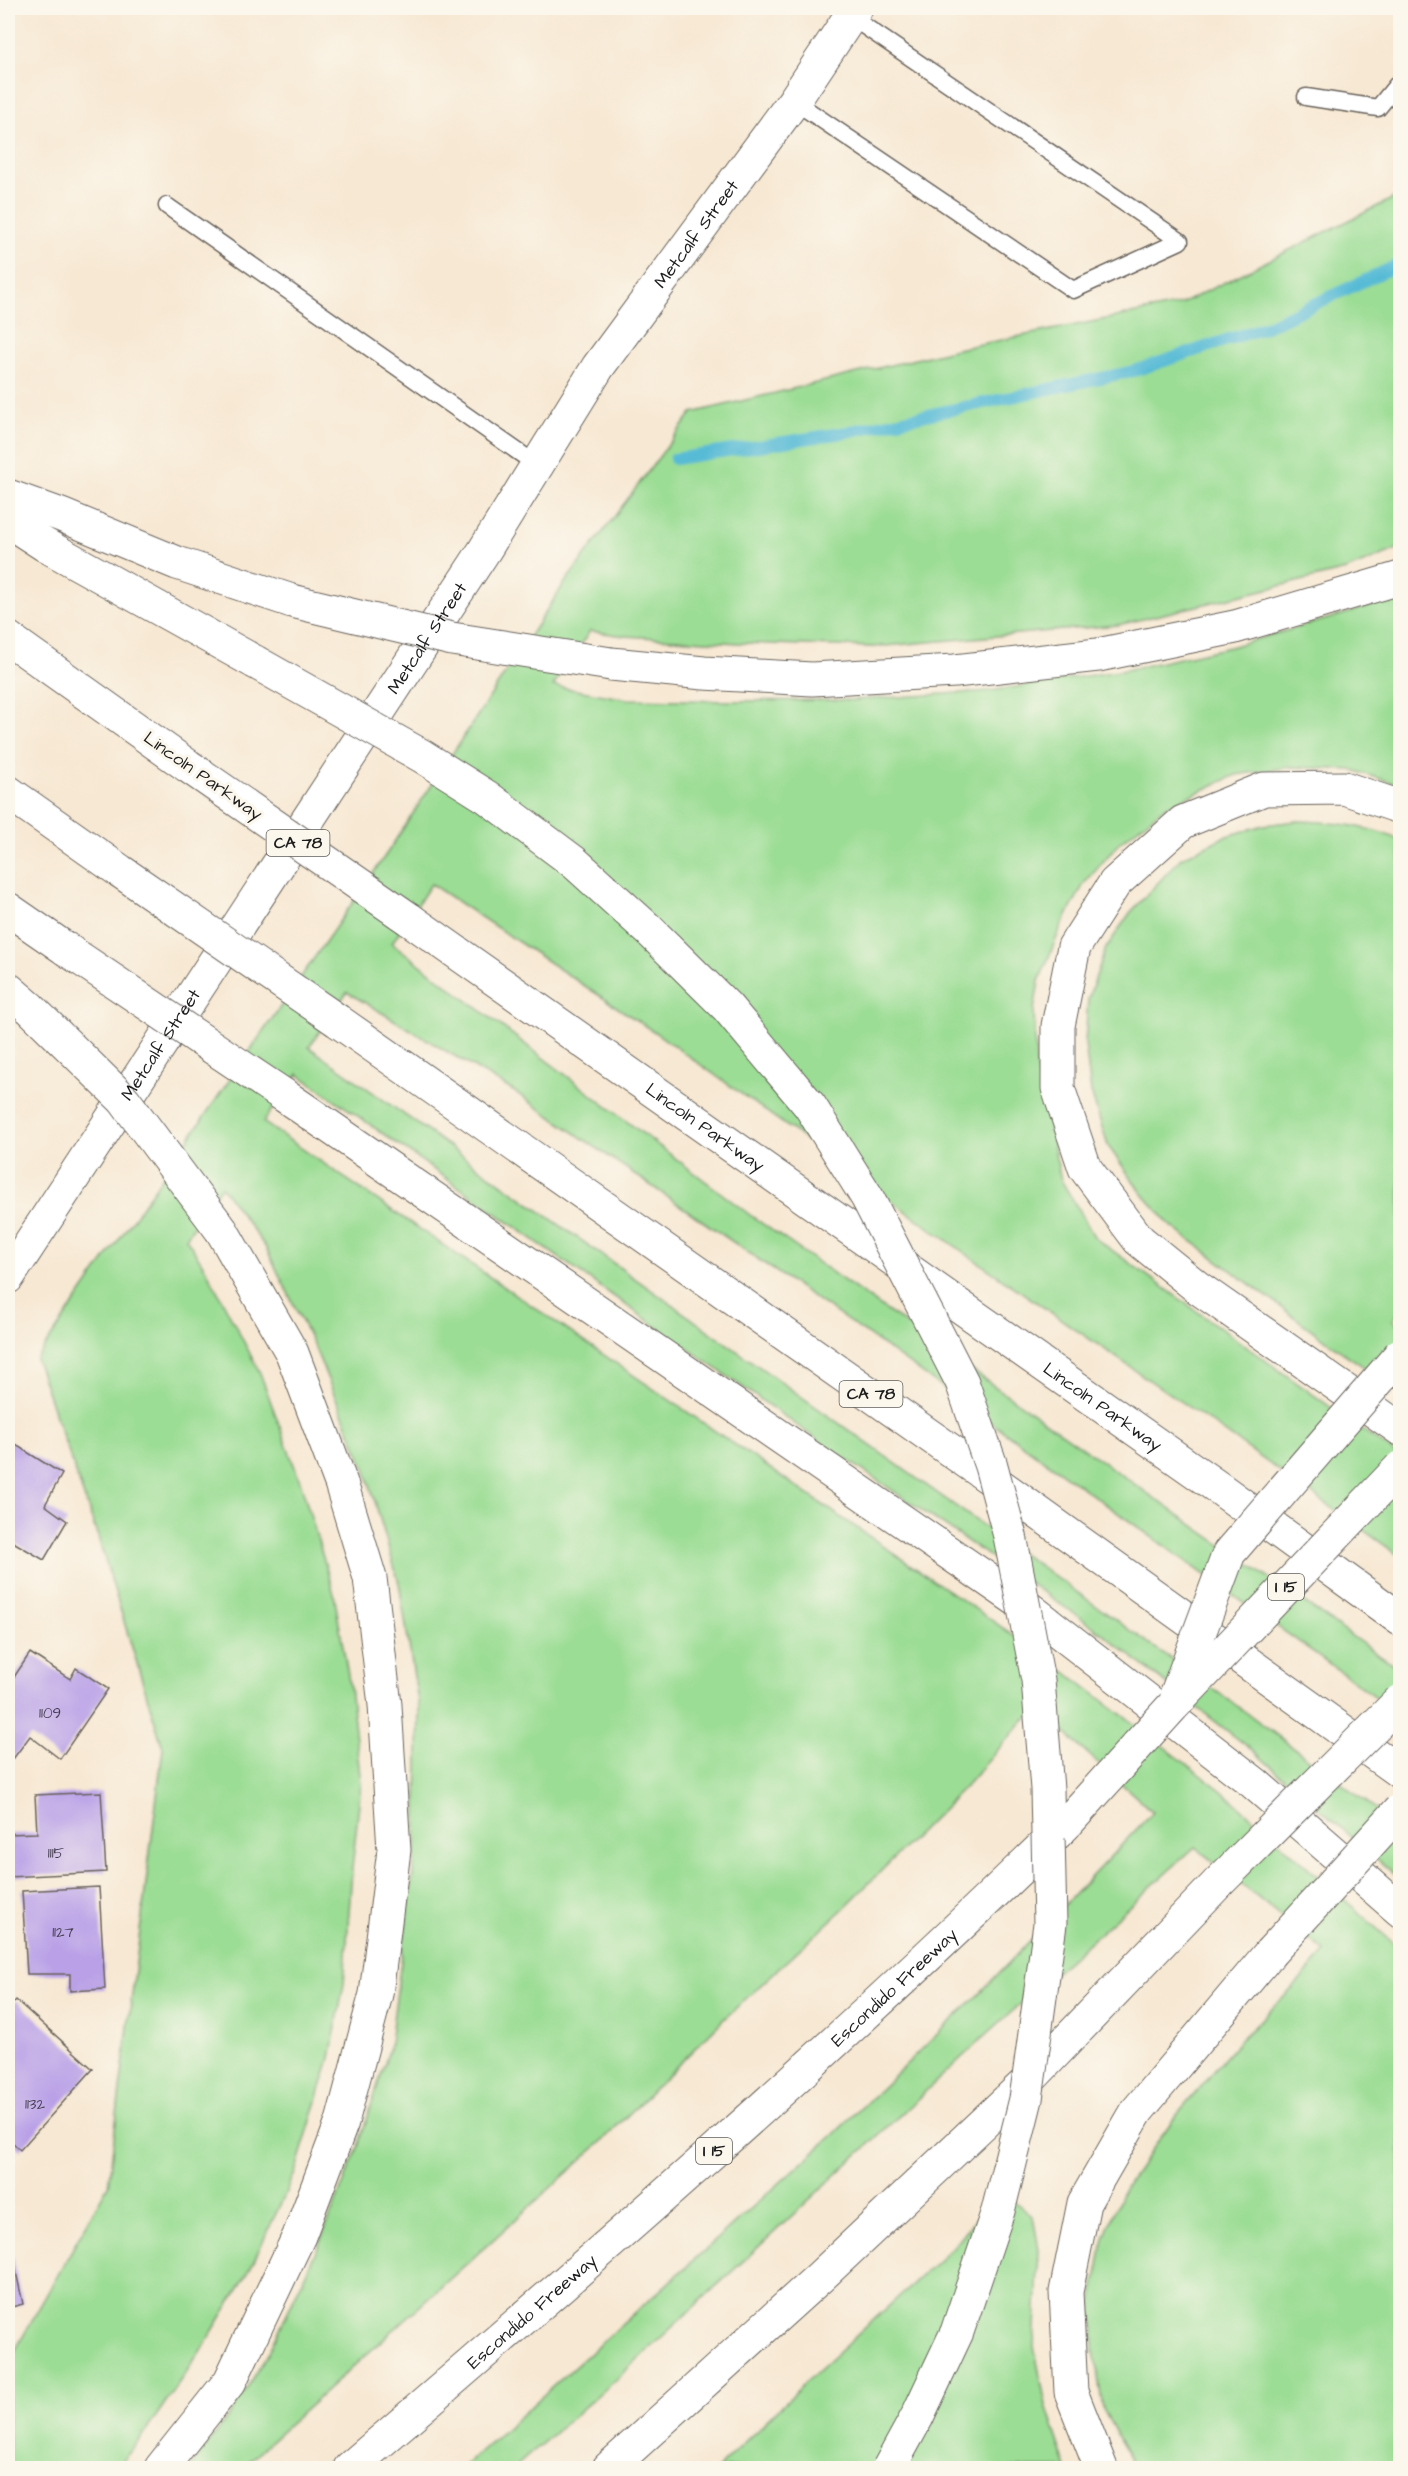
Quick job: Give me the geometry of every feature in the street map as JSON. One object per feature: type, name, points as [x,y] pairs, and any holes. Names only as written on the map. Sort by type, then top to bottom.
[{"type":"main road","name":"Metcalf Street","points":[[8,1277],[484,551],[598,367],[794,100],[853,12]]},
{"type":"main road","points":[[8,496],[61,515],[177,563],[292,601],[452,639],[611,664],[704,674],[812,679],[955,671],[1098,655],[1235,627],[1401,578]]},
{"type":"main road","points":[[8,521],[45,545],[422,756],[487,797],[575,863],[649,930],[727,1007],[810,1106],[867,1197],[962,1382],[991,1466],[1010,1536],[1038,1680],[1047,1789],[1050,1924],[1026,2099],[998,2211],[957,2332],[917,2417],[889,2469]]},
{"type":"main road","name":"Lincoln Parkway","points":[[8,638],[1223,1491],[1401,1619]]},
{"type":"main road","points":[[1401,807],[1344,788],[1264,789],[1183,822],[1116,883],[1074,947],[1058,1026],[1058,1088],[1085,1168],[1139,1240],[1197,1287],[1401,1429]]},
{"type":"main road","name":"CA 78","points":[[8,792],[987,1476],[1401,1772]]},
{"type":"main road","points":[[8,909],[282,1094],[1026,1606],[1254,1783],[1401,1910]]},
{"type":"main road","points":[[19,998],[124,1100],[222,1231],[292,1353],[341,1483],[370,1578],[385,1705],[394,1850],[376,1994],[342,2122],[299,2236],[230,2381],[162,2469]]},
{"type":"main road","points":[[1173,1706],[1229,1553],[1401,1355]]},
{"type":"main road","name":"Escondido Freeway","points":[[350,2469],[503,2337],[848,2031],[1068,1822],[1173,1706],[1401,1468]]},
{"type":"main road","points":[[609,2469],[820,2277],[1029,2080],[1219,1882],[1401,1701]]},
{"type":"main road","points":[[1101,2469],[1071,2392],[1066,2292],[1084,2203],[1137,2111],[1270,1953],[1401,1810]]},
{"type":"lane","points":[[794,100],[1073,290],[1180,241],[853,12]]},
{"type":"lane","points":[[1306,97],[1378,108],[1401,81]]},
{"type":"lane","points":[[167,206],[537,465]]},
{"type":"green space","points":[[1400,195],[1400,548],[1346,570],[1118,625],[874,647],[739,643],[625,636],[590,631],[553,686],[627,699],[727,701],[853,700],[990,691],[1126,670],[1230,647],[1400,598],[1400,785],[1352,770],[1292,767],[1236,775],[1165,807],[1119,843],[1084,884],[1061,927],[1039,981],[1034,1010],[1036,1066],[1061,1180],[1095,1238],[1400,1457],[1400,1556],[969,1256],[656,1033],[431,884],[392,943],[750,1215],[1400,1670],[1400,1714],[874,1339],[515,1092],[347,992],[309,1047],[1247,1713],[1400,1827],[1400,1879],[1252,1750],[1091,1625],[812,1436],[298,1074],[263,1122],[1047,1658],[1221,1790],[1400,1949],[1400,2468],[1135,2468],[1103,2409],[1094,2351],[1093,2297],[1104,2238],[1123,2191],[1172,2121],[1240,2040],[1296,1985],[1325,1952],[1195,1847],[986,2035],[623,2373],[514,2468],[462,2468],[832,2136],[978,1995],[1153,1812],[1058,1727],[1035,1713],[1024,1720],[965,1787],[843,1909],[724,2019],[600,2143],[241,2468],[190,2468],[234,2409],[268,2354],[317,2249],[357,2150],[389,2050],[416,1851],[419,1708],[399,1583],[365,1468],[314,1346],[266,1248],[221,1186],[186,1238],[207,1271],[260,1373],[301,1484],[334,1594],[350,1687],[361,1784],[344,1984],[330,2058],[295,2173],[249,2271],[203,2347],[140,2440],[116,2468],[8,2468],[8,2363],[108,2186],[163,1748],[98,1537],[36,1359],[387,853],[564,584],[692,413],[957,349],[1181,304]]},
{"type":"green space","points":[[1296,821],[1349,825],[1400,840],[1400,1311],[1393,1320],[1400,1325],[1400,1391],[1339,1350],[1171,1226],[1142,1193],[1108,1146],[1091,1092],[1085,1044],[1088,999],[1106,948],[1130,913],[1181,858],[1224,837],[1264,825]]},
{"type":"green space","points":[[1004,2196],[1033,2217],[1039,2249],[1034,2347],[1046,2405],[1067,2468],[718,2468],[806,2382],[953,2247],[987,2204]]},
{"type":"building","points":[[8,1440],[62,1474],[45,1505],[67,1521],[44,1560],[8,1539]]},
{"type":"building","points":[[30,1653],[70,1679],[76,1668],[108,1689],[60,1759],[30,1736],[13,1759],[8,1755],[8,1686]]},
{"type":"building","points":[[101,1792],[106,1872],[8,1877],[8,1834],[37,1833],[35,1795]]},
{"type":"building","points":[[99,1887],[105,1989],[70,1991],[70,1974],[27,1974],[22,1891]]},
{"type":"building","points":[[16,2000],[93,2069],[20,2150],[8,2138],[8,2009]]},
{"type":"building","points":[[10,2244],[23,2304],[8,2308],[8,2245]]},
{"type":"waterway","points":[[675,459],[842,433],[1134,371],[1266,327],[1400,264]]}]
